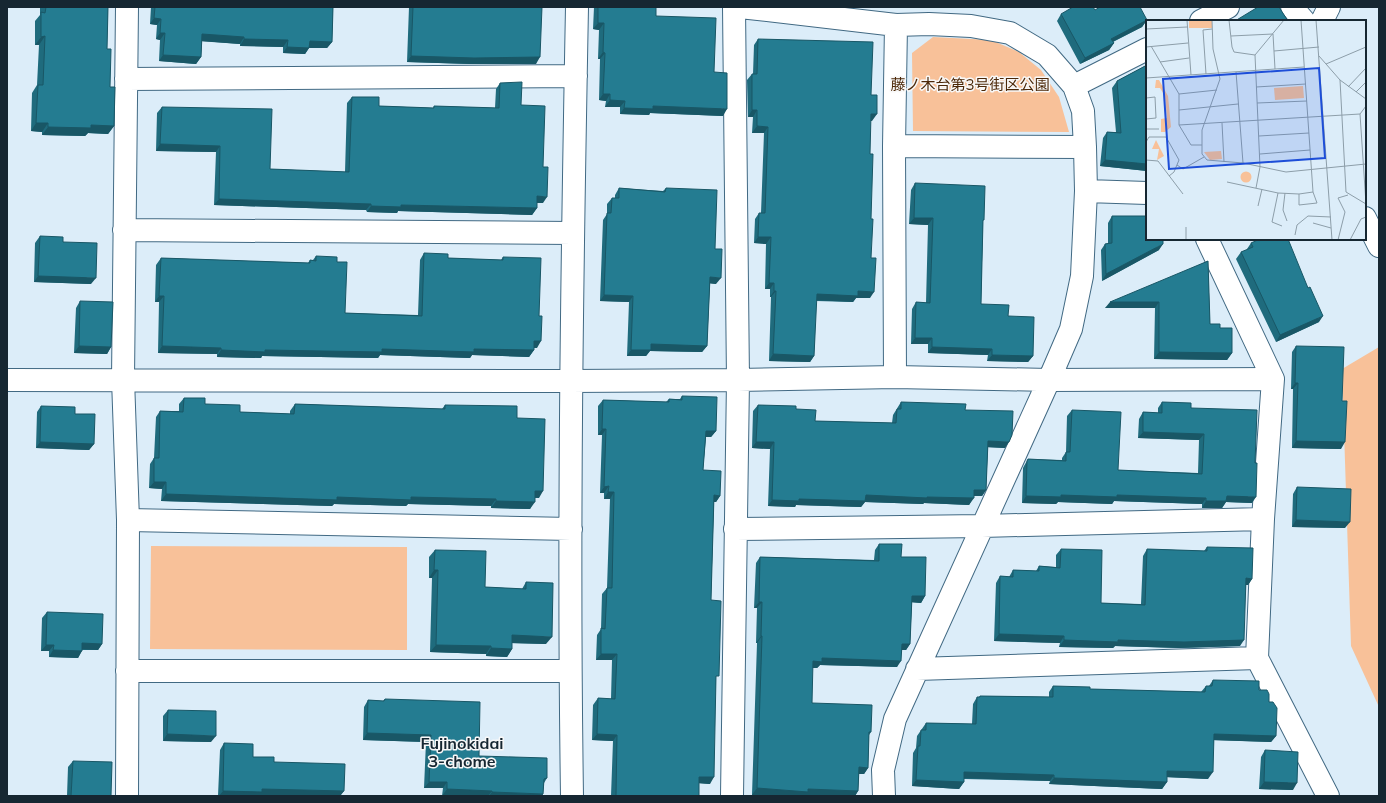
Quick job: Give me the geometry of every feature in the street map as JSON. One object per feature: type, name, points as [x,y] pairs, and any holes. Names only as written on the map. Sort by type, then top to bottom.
[{"type":"street","points":[[127,7],[123,379],[128,520],[127,796]]},
{"type":"street","points":[[572,796],[570,671],[570,381],[577,7]]},
{"type":"street","points":[[732,796],[738,380],[734,7]]},
{"type":"street","points":[[740,7],[896,25],[929,24],[971,26],[1010,32],[1047,55],[1074,86],[1083,111],[1086,191],[1082,276],[1071,329],[895,719],[883,770],[884,796]]},
{"type":"street","points":[[1203,20],[1228,7]]},
{"type":"street","points":[[1292,7],[1303,20]]},
{"type":"street","points":[[1322,20],[1329,7]]},
{"type":"street","points":[[895,377],[894,146],[896,25]]},
{"type":"street","points":[[1074,86],[1146,50]]},
{"type":"street","points":[[126,79],[576,76]]},
{"type":"street","points":[[894,146],[1085,147]]},
{"type":"street","points":[[1086,191],[1146,193]]},
{"type":"street","points":[[1366,220],[1379,246]]},
{"type":"street","points":[[124,230],[573,233]]},
{"type":"street","points":[[1207,240],[1273,379],[1263,518],[1257,658],[1328,796]]},
{"type":"street","points":[[7,380],[123,379],[570,381],[895,377],[1049,380],[1273,379]]},
{"type":"street","points":[[735,529],[982,526],[1263,518]]},
{"type":"street","points":[[128,520],[571,529]]},
{"type":"street","points":[[917,669],[1257,658]]},
{"type":"street","points":[[127,671],[570,671]]},
{"type":"green space","name":"藤ノ木台第3号街区公園","points":[[933,37],[991,40],[1019,52],[1041,70],[1059,97],[1069,132],[913,131],[912,53]]},
{"type":"green space","points":[[1379,347],[1379,707],[1351,646],[1342,369]]},
{"type":"green space","points":[[151,546],[407,547],[407,650],[150,649]]},
{"type":"building","points":[[46,7],[108,7],[107,49],[111,49],[110,87],[115,87],[114,126],[91,125],[91,128],[48,127],[48,123],[36,123],[38,85],[43,85],[45,36],[41,37],[41,12],[45,13]]},
{"type":"building","points":[[155,7],[333,7],[332,42],[310,41],[309,48],[287,47],[288,40],[244,39],[244,37],[202,34],[201,57],[163,55],[165,33],[160,33],[161,19],[154,18]]},
{"type":"building","points":[[413,7],[542,7],[540,57],[474,58],[411,56]]},
{"type":"building","points":[[598,7],[656,7],[656,16],[716,18],[714,72],[727,73],[727,109],[653,106],[653,109],[624,108],[625,101],[610,100],[610,94],[603,94],[605,53],[603,52],[604,23],[598,23]]},
{"type":"building","points":[[1073,7],[1093,7],[1095,10],[1100,7],[1140,7],[1147,20],[1111,39],[1114,43],[1085,58],[1061,14]]},
{"type":"building","points":[[1258,7],[1279,7],[1287,20],[1237,20]]},
{"type":"building","points":[[758,39],[873,42],[871,95],[877,95],[877,114],[871,114],[870,154],[873,154],[871,219],[873,219],[871,258],[876,258],[874,292],[858,291],[858,296],[817,294],[814,356],[773,354],[776,291],[774,291],[774,283],[769,283],[771,237],[758,237],[759,213],[765,213],[768,127],[757,126],[757,110],[752,110],[752,74],[757,74]]},
{"type":"building","points":[[1146,66],[1146,164],[1105,160],[1107,132],[1121,133],[1117,81]]},
{"type":"building","points":[[522,82],[521,105],[545,106],[543,167],[548,167],[547,197],[537,196],[537,208],[401,205],[401,207],[371,206],[371,204],[219,199],[220,146],[160,144],[162,107],[272,109],[270,169],[349,172],[352,97],[379,97],[379,106],[499,108],[500,83]]},
{"type":"building","points":[[915,183],[985,186],[981,304],[1009,305],[1008,316],[1034,317],[1033,356],[992,355],[992,349],[932,347],[932,338],[915,338],[916,302],[930,303],[933,218],[914,218]]},
{"type":"building","points":[[619,188],[665,192],[666,188],[717,190],[715,249],[722,249],[721,278],[710,277],[707,346],[651,344],[651,350],[631,350],[633,296],[604,295],[607,213],[611,213],[612,198],[619,198]]},
{"type":"building","points":[[1112,216],[1146,216],[1146,240],[1163,240],[1163,244],[1106,274],[1105,244],[1112,243]]},
{"type":"building","points":[[40,236],[63,237],[63,242],[97,243],[96,278],[38,276]]},
{"type":"building","points":[[1258,240],[1288,240],[1308,288],[1310,287],[1323,316],[1280,335],[1241,252],[1253,247],[1251,243]]},
{"type":"building","points":[[424,253],[448,254],[448,258],[503,260],[503,257],[541,258],[539,316],[542,316],[541,341],[534,341],[534,350],[474,349],[474,352],[382,349],[382,352],[265,350],[265,352],[221,350],[221,348],[162,346],[164,296],[159,296],[161,258],[310,263],[310,260],[316,261],[316,256],[337,257],[337,262],[347,262],[345,313],[422,316]]},
{"type":"building","points":[[1208,261],[1210,324],[1220,324],[1220,328],[1232,328],[1232,353],[1159,352],[1159,302],[1110,302]]},
{"type":"building","points":[[80,301],[113,302],[111,347],[79,346]]},
{"type":"building","points":[[1296,346],[1344,347],[1342,401],[1347,401],[1345,442],[1296,441],[1298,383],[1295,383]]},
{"type":"building","points":[[682,396],[717,397],[716,431],[706,431],[703,470],[721,471],[720,496],[714,495],[711,600],[721,601],[719,676],[716,676],[714,777],[699,777],[699,796],[616,796],[617,735],[597,734],[598,698],[615,699],[617,654],[601,654],[601,628],[605,629],[607,588],[612,588],[614,492],[608,492],[609,486],[604,487],[606,429],[602,429],[603,400],[669,402],[669,399],[682,400]]},
{"type":"building","points":[[184,398],[205,398],[205,404],[240,405],[240,412],[294,414],[295,404],[445,409],[445,405],[517,406],[517,418],[545,419],[543,491],[535,491],[535,502],[496,501],[496,499],[411,497],[411,500],[337,497],[337,500],[166,494],[166,482],[154,482],[154,458],[159,458],[160,411],[183,412]]},
{"type":"building","points":[[901,402],[966,404],[965,410],[1013,411],[1012,435],[1009,442],[988,441],[986,490],[974,490],[974,498],[927,498],[866,495],[865,501],[799,499],[799,501],[772,500],[774,442],[756,442],[758,405],[796,406],[796,409],[816,410],[815,421],[896,423],[897,409],[901,409]]},
{"type":"building","points":[[1162,402],[1191,403],[1191,408],[1257,410],[1255,463],[1257,463],[1256,497],[1227,496],[1226,501],[1206,501],[1206,498],[1117,495],[1117,497],[1061,495],[1061,497],[1026,496],[1028,459],[1066,461],[1066,452],[1070,452],[1072,410],[1121,412],[1118,470],[1202,474],[1204,434],[1143,432],[1143,412],[1162,413]]},
{"type":"building","points":[[41,406],[75,407],[75,414],[95,414],[94,444],[40,442]]},
{"type":"building","points":[[1297,487],[1351,489],[1350,522],[1296,520]]},
{"type":"building","points":[[879,544],[902,544],[901,557],[926,557],[925,596],[912,596],[910,644],[902,644],[901,661],[822,658],[822,662],[813,661],[812,703],[872,705],[871,732],[869,732],[868,768],[859,767],[858,791],[808,789],[808,792],[757,788],[762,636],[762,602],[759,602],[760,557],[879,561]]},
{"type":"building","points":[[1207,547],[1253,548],[1252,579],[1246,578],[1244,640],[1184,642],[1118,640],[1118,642],[1064,640],[1064,636],[999,634],[1000,576],[1013,577],[1013,570],[1039,571],[1039,566],[1060,568],[1061,549],[1102,550],[1101,603],[1145,605],[1147,549],[1207,551]]},
{"type":"building","points":[[435,550],[486,551],[485,587],[526,589],[526,582],[553,583],[552,637],[512,635],[512,649],[491,648],[491,646],[436,645],[438,570],[434,570]]},
{"type":"building","points":[[47,612],[103,614],[102,644],[82,643],[82,651],[53,650],[54,645],[46,645]]},
{"type":"building","points":[[1213,680],[1259,681],[1259,690],[1267,690],[1269,694],[1269,702],[1273,702],[1277,708],[1276,736],[1214,734],[1213,772],[1167,771],[1167,782],[1054,778],[1054,775],[964,772],[964,782],[916,780],[918,746],[920,746],[921,730],[926,730],[926,723],[976,724],[977,697],[1053,697],[1053,686],[1090,687],[1090,689],[1205,692],[1206,686],[1212,686]]},
{"type":"building","points":[[385,699],[480,702],[479,756],[547,758],[547,778],[544,779],[543,794],[447,789],[447,782],[429,782],[431,735],[367,733],[368,700],[384,701]]},
{"type":"building","points":[[168,710],[216,711],[216,736],[167,734]]},
{"type":"building","points":[[224,743],[253,744],[253,757],[274,757],[274,762],[345,764],[344,791],[262,789],[262,792],[223,791]]},
{"type":"building","points":[[1265,750],[1298,752],[1297,783],[1264,782]]},
{"type":"building","points":[[73,761],[112,762],[111,796],[71,796]]},
{"type":"district","name":"Fujinokidai 3-chome","points":[[462,752]]}]
